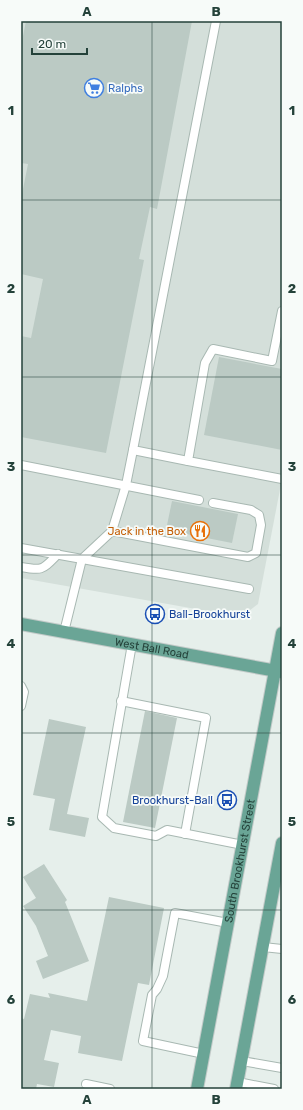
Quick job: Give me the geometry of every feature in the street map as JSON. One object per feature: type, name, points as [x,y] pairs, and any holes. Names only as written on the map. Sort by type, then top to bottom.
[{"type":"main road","name":"West Ball Road","points":[[21,624],[279,671]]},
{"type":"main road","name":"South Brookhurst Street","points":[[197,1089],[243,845],[279,671],[282,633]]},
{"type":"main road","points":[[237,1085],[282,843]]},
{"type":"lane","points":[[64,632],[82,559],[112,531],[126,484],[216,21]]},
{"type":"lane","points":[[188,461],[205,363],[213,349],[272,361],[282,311]]},
{"type":"lane","points":[[133,450],[282,479]]},
{"type":"lane","points":[[21,465],[126,484],[199,500]]},
{"type":"lane","points":[[112,531],[248,556],[256,552],[261,526],[259,516],[251,510],[213,503]]},
{"type":"lane","points":[[21,548],[249,589]]},
{"type":"lane","points":[[21,567],[38,570],[45,567],[58,554]]},
{"type":"lane","points":[[132,644],[102,817],[114,828],[156,836],[167,830],[243,845]]},
{"type":"lane","points":[[21,686],[24,692],[21,706]]},
{"type":"lane","points":[[121,701],[206,718],[185,834]]},
{"type":"lane","points":[[204,1054],[143,1041],[152,995],[164,976],[175,913],[228,923]]},
{"type":"lane","points":[[263,947],[282,949]]},
{"type":"lane","points":[[242,1061],[282,1068]]},
{"type":"lane","points":[[86,1084],[110,1089]]},
{"type":"lane","points":[[237,1085],[274,1089]]},
{"type":"shaded area","points":[[21,21],[282,21],[282,479],[258,604],[241,617],[21,578]]},
{"type":"building","points":[[26,21],[192,21],[157,209],[150,207],[139,259],[144,260],[106,453],[21,437],[21,336],[31,338],[43,279],[21,274],[21,199],[28,164],[21,163],[21,46]]},
{"type":"building","points":[[219,357],[282,369],[282,450],[204,435]]},
{"type":"building","points":[[172,501],[238,514],[232,543],[166,530]]},
{"type":"building","points":[[145,711],[177,718],[155,828],[123,822]]},
{"type":"building","points":[[49,719],[86,727],[67,814],[89,818],[85,837],[49,830],[55,799],[33,795]]},
{"type":"building","points":[[44,864],[67,900],[65,902],[89,961],[43,979],[36,961],[48,956],[36,926],[23,906],[36,898],[23,877]]},
{"type":"building","points":[[109,897],[164,908],[149,985],[138,983],[122,1061],[78,1053],[81,1036],[51,1030],[44,1060],[59,1063],[54,1087],[37,1084],[36,1089],[21,1089],[21,1018],[24,1019],[30,994],[50,998],[48,993],[87,1001]]},
{"type":"place","name":"Ralphs","points":[[94,88]]},
{"type":"place","name":"Jack in the Box","points":[[200,531]]},
{"type":"place","name":"Ball-Brookhurst","points":[[155,614]]},
{"type":"place","name":"Brookhurst-Ball","points":[[227,800]]}]
